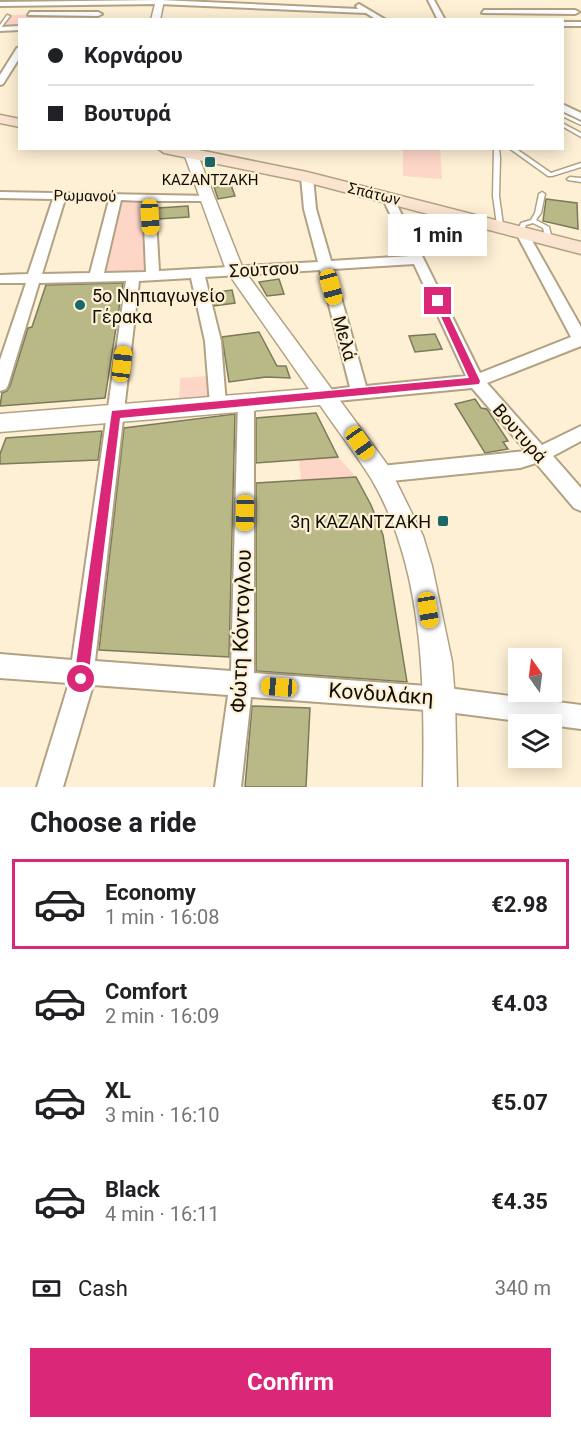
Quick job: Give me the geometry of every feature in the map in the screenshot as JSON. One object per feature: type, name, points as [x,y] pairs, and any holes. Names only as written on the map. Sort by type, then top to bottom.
[{"type":"main road","points":[[0,121],[18,124]]},
{"type":"main road","name":"Σπάτων","points":[[188,151],[307,177],[500,225],[527,226],[549,239],[581,248]]},
{"type":"street","points":[[347,0],[380,18]]},
{"type":"street","points":[[431,0],[441,18]]},
{"type":"street","points":[[22,14],[96,17],[109,1]]},
{"type":"street","points":[[0,4],[160,1],[366,10]]},
{"type":"street","points":[[156,18],[160,1]]},
{"type":"street","points":[[480,2],[485,16],[577,9],[581,22],[564,24]]},
{"type":"street","points":[[0,29],[18,28]]},
{"type":"street","points":[[2,80],[18,53]]},
{"type":"street","points":[[2,80],[18,76]]},
{"type":"street","points":[[564,108],[581,117]]},
{"type":"street","points":[[188,151],[235,270],[381,474],[410,536],[419,566],[437,662],[440,699],[440,787]]},
{"type":"street","name":"Μελά","points":[[307,177],[310,209],[360,393]]},
{"type":"street","name":"Ρωμανού","points":[[0,195],[206,198]]},
{"type":"street","points":[[0,385],[60,196]]},
{"type":"street","points":[[96,278],[116,197]]},
{"type":"street","points":[[149,197],[153,276]]},
{"type":"street","name":"Βουτυρά","points":[[387,197],[476,381],[581,502]]},
{"type":"street","points":[[0,423],[476,381],[580,341],[527,226]]},
{"type":"street","name":"Σούτσου","points":[[0,279],[133,277],[419,260]]},
{"type":"street","points":[[197,274],[213,341],[219,405]]},
{"type":"street","points":[[50,787],[79,695],[133,277]]},
{"type":"street","name":"Φώτη Κόντογλου","points":[[228,787],[242,684],[246,403]]},
{"type":"street","points":[[381,474],[520,460],[539,455],[581,433]]},
{"type":"street","name":"Κονδυλάκη","points":[[0,666],[440,699],[581,717]]},
{"type":"lane","points":[[0,29],[9,16]]},
{"type":"lane","points":[[564,115],[581,124]]},
{"type":"lane","points":[[564,125],[581,135]]},
{"type":"lane","points":[[497,150],[496,187],[500,225]]},
{"type":"lane","points":[[514,150],[550,175],[581,165]]},
{"type":"lane","points":[[570,179],[581,180]]},
{"type":"lane","points":[[527,226],[538,213],[542,194]]},
{"type":"shaded area","points":[[95,14],[92,18],[18,18],[18,26],[3,27],[11,15]]},
{"type":"shaded area","points":[[403,150],[440,150],[442,179],[403,176]]},
{"type":"shaded area","points":[[118,200],[144,200],[144,272],[101,274]]},
{"type":"shaded area","points":[[207,376],[208,402],[179,404],[180,378]]},
{"type":"shaded area","points":[[338,457],[356,477],[301,480],[299,460]]},
{"type":"building","points":[[231,185],[235,196],[218,199],[214,187]]},
{"type":"building","points":[[546,199],[577,203],[578,229],[543,221]]},
{"type":"building","points":[[188,206],[189,217],[158,219],[158,208]]},
{"type":"building","points":[[427,219],[435,222],[439,231],[413,233],[407,221]]},
{"type":"building","points":[[279,279],[284,294],[267,296],[259,282]]},
{"type":"building","points":[[123,283],[105,398],[0,406],[2,393],[10,386],[28,328],[32,327],[46,285]]},
{"type":"building","points":[[232,290],[235,303],[214,306],[211,293]]},
{"type":"building","points":[[259,332],[277,366],[286,366],[290,378],[266,377],[229,382],[222,337]]},
{"type":"building","points":[[435,334],[442,349],[415,352],[409,336]]},
{"type":"building","points":[[475,399],[481,408],[487,409],[508,441],[503,442],[508,449],[485,453],[455,404]]},
{"type":"building","points":[[316,413],[338,457],[256,463],[256,418]]},
{"type":"building","points":[[235,414],[229,657],[99,650],[124,428]]},
{"type":"building","points":[[102,431],[98,460],[0,464],[0,454],[6,438]]},
{"type":"building","points":[[356,477],[383,535],[407,682],[256,671],[256,483]]},
{"type":"building","points":[[252,706],[310,708],[306,787],[245,787]]},
{"type":"place","name":"ΚΑΖΑΝΤΖΑΚΗ","points":[[210,162]]},
{"type":"place","name":"5ο Νηπιαγωγείο Γέρακα","points":[[80,305]]},
{"type":"place","name":"3η ΚΑΖΑΝΤΖΑΚΗ","points":[[443,521]]},
{"type":"route","points":[[81,679],[116,414],[476,381],[438,301]]}]
